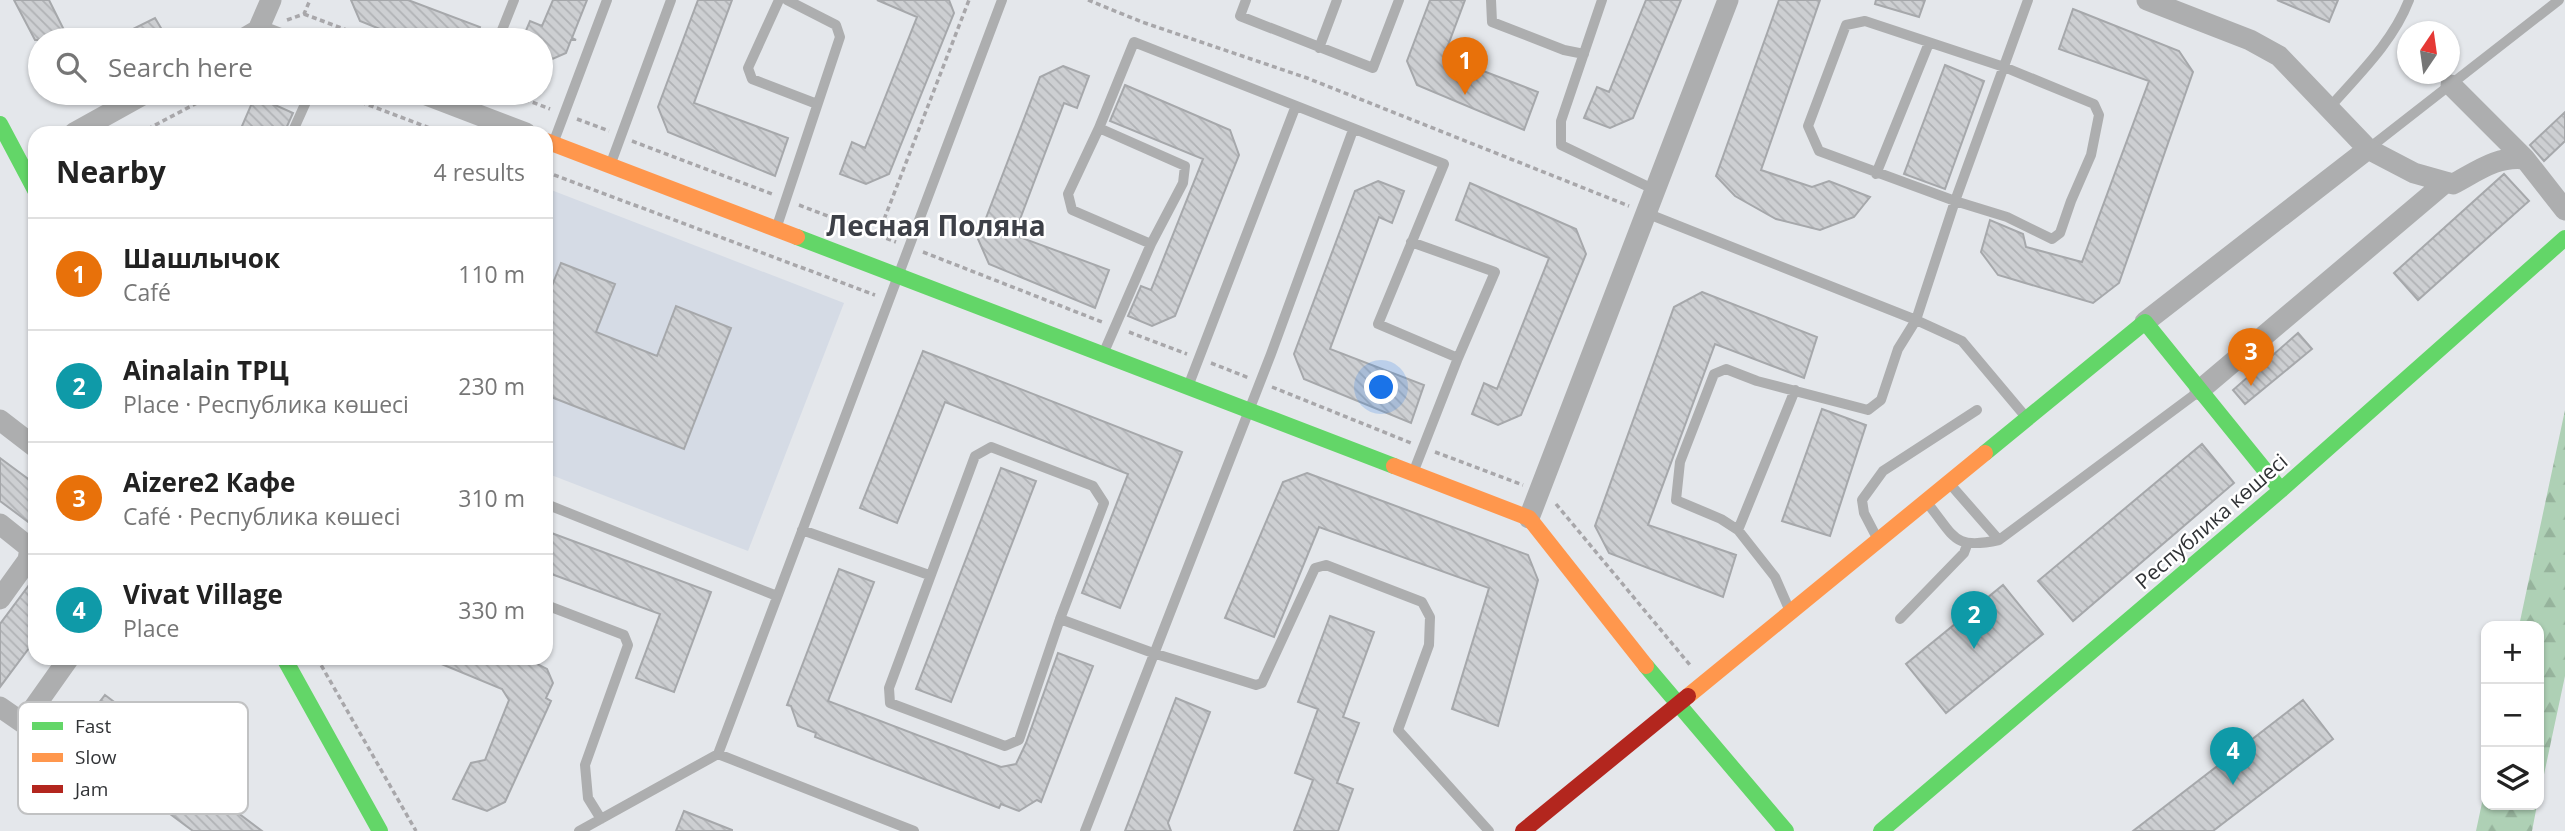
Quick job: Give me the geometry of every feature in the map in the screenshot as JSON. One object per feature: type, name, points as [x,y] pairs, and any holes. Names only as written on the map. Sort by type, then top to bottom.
[{"type":"street","points":[[254,28],[271,0]]},
{"type":"street","points":[[1529,518],[1728,0]]},
{"type":"street","points":[[2147,0],[2250,40],[2279,56],[2368,149],[2414,173],[2453,184],[2499,160],[2512,157],[2525,159]]},
{"type":"street","points":[[2451,85],[2525,159],[2565,210]]},
{"type":"street","points":[[87,126],[124,105]]},
{"type":"street","points":[[479,105],[514,126]]},
{"type":"street","points":[[0,124],[28,159]]},
{"type":"street","points":[[553,144],[1529,518],[1677,705],[1786,831]]},
{"type":"street","points":[[1523,831],[2145,322],[2368,149]]},
{"type":"street","points":[[2200,390],[2446,182]]},
{"type":"street","name":"Республика көшесі","points":[[1881,831],[2281,490],[2565,238]]},
{"type":"street","points":[[2145,322],[2281,490]]},
{"type":"street","points":[[0,420],[28,441]]},
{"type":"street","points":[[0,524],[28,546]]},
{"type":"street","points":[[0,599],[28,560]]},
{"type":"street","points":[[38,702],[64,665]]},
{"type":"street","points":[[288,665],[380,831]]},
{"type":"street","points":[[0,707],[18,720]]},
{"type":"lane","points":[[503,28],[514,0]]},
{"type":"lane","points":[[553,135],[564,114],[607,0]]},
{"type":"lane","points":[[610,165],[671,0]]},
{"type":"lane","points":[[779,0],[748,68],[752,79],[817,103]]},
{"type":"lane","points":[[776,229],[840,37],[836,25],[787,0]]},
{"type":"lane","points":[[579,831],[718,754],[1002,0]]},
{"type":"lane","points":[[1246,0],[1240,16],[1373,68],[1399,0]]},
{"type":"lane","points":[[1319,48],[1337,0]]},
{"type":"lane","points":[[1491,0],[1492,22],[1564,50],[1584,54]]},
{"type":"lane","points":[[1602,0],[1561,121],[1561,145],[1655,190]]},
{"type":"lane","points":[[1790,612],[1775,577],[1738,530],[1721,519],[1676,500],[1680,462],[1714,374],[1726,369],[1757,381],[1868,410],[1881,400],[1898,349],[1916,320],[1955,201],[2028,0]]},
{"type":"lane","points":[[2329,108],[2381,49],[2404,13],[2409,0]]},
{"type":"lane","points":[[2368,149],[2559,0]]},
{"type":"lane","points":[[1865,21],[1929,43],[2004,67],[2094,104],[2099,115],[2091,155],[2060,233],[2052,239],[2007,217],[1877,174],[1818,150],[1808,126],[1846,25],[1865,21]]},
{"type":"lane","points":[[1151,244],[1072,210],[1068,194],[1134,42],[1295,108],[1444,164],[1378,324],[1458,358]]},
{"type":"lane","points":[[1877,174],[1929,43]]},
{"type":"lane","points":[[295,126],[305,105]]},
{"type":"lane","points":[[1188,387],[1295,108]]},
{"type":"lane","points":[[1098,128],[1185,166],[1183,183],[1151,244],[1103,354]]},
{"type":"lane","points":[[1085,831],[1249,411],[1353,130]]},
{"type":"lane","points":[[1646,213],[1916,320],[1962,341],[2026,419]]},
{"type":"lane","points":[[1411,242],[1495,272],[1413,473]]},
{"type":"lane","points":[[1738,530],[1795,390]]},
{"type":"lane","points":[[1926,501],[1957,539],[1967,545],[1999,540],[2200,390]]},
{"type":"lane","points":[[1878,540],[1864,513],[1862,500],[1883,471],[1976,410]]},
{"type":"lane","points":[[991,447],[1093,486],[1104,503],[1060,619],[1018,740],[1005,746],[890,703],[889,688],[975,456],[991,447]]},
{"type":"lane","points":[[1948,483],[1999,540]]},
{"type":"lane","points":[[553,507],[777,596]]},
{"type":"lane","points":[[802,530],[929,575]]},
{"type":"lane","points":[[1900,619],[1964,553],[1967,545]]},
{"type":"lane","points":[[1060,619],[1153,653],[1256,685],[1262,683],[1315,568],[1326,565],[1422,603],[1430,617],[1429,645],[1398,730],[1489,831]]},
{"type":"lane","points":[[553,607],[624,635],[628,645],[585,765],[588,798],[601,820]]},
{"type":"lane","points":[[718,754],[914,831]]},
{"type":"lane","points":[[875,831],[878,817]]},
{"type":"path","points":[[877,234],[969,0]]},
{"type":"path","points":[[1088,0],[1142,22],[1307,78],[1646,213]]},
{"type":"path","points":[[304,14],[341,28]]},
{"type":"path","points":[[154,126],[194,105]]},
{"type":"path","points":[[369,105],[424,126]]},
{"type":"path","points":[[540,105],[786,200]]},
{"type":"path","points":[[553,175],[889,300]]},
{"type":"path","points":[[321,665],[416,831]]},
{"type":"shaded area","points":[[553,191],[844,303],[748,551],[553,476]]},
{"type":"green space","points":[[2565,410],[2565,676],[2544,775],[2544,621],[2520,621]]},
{"type":"green space","points":[[2481,808],[2481,810],[2536,810],[2532,831],[2476,831]]},
{"type":"building","points":[[14,0],[49,0],[63,28],[29,28]]},
{"type":"building","points":[[351,0],[408,0],[480,27],[377,28],[360,21]]},
{"type":"building","points":[[553,0],[587,0],[572,38],[576,40],[571,40],[566,53],[553,59],[553,28],[527,28],[530,21],[542,26]]},
{"type":"building","points":[[698,0],[732,0],[694,103],[788,138],[775,176],[668,132],[658,107]]},
{"type":"building","points":[[877,0],[949,0],[954,13],[889,174],[866,184],[840,174],[852,142],[865,148],[917,17]]},
{"type":"building","points":[[1430,0],[1465,0],[1444,56],[1538,92],[1524,130],[1417,85],[1407,61]]},
{"type":"building","points":[[1646,0],[1681,0],[1633,118],[1610,128],[1584,118],[1597,87],[1609,92]]},
{"type":"building","points":[[1779,0],[1820,0],[1761,170],[1812,187],[1829,181],[1870,197],[1854,217],[1820,230],[1776,219],[1735,196],[1716,176]]},
{"type":"building","points":[[1876,0],[1925,0],[1919,17],[1875,4]]},
{"type":"building","points":[[2277,0],[2338,0],[2329,22]]},
{"type":"building","points":[[2073,9],[2179,51],[2193,72],[2119,283],[2093,303],[1998,275],[1981,252],[1990,220],[2023,234],[2026,247],[2082,262],[2149,81],[2059,49]]},
{"type":"building","points":[[155,18],[161,28],[135,28]]},
{"type":"building","points":[[1945,65],[1984,81],[1945,189],[1904,174]]},
{"type":"building","points":[[1063,66],[1089,76],[1077,108],[1064,103],[1014,235],[1109,270],[1095,308],[989,264],[978,239],[1040,77]]},
{"type":"building","points":[[1125,85],[1230,130],[1239,155],[1175,316],[1152,326],[1128,316],[1141,286],[1151,290],[1203,159],[1110,121]]},
{"type":"building","points":[[251,105],[275,105],[293,113],[287,126],[242,126]]},
{"type":"building","points":[[2565,112],[2565,141],[2544,161],[2530,145]]},
{"type":"building","points":[[2504,174],[2529,201],[2418,300],[2394,273]]},
{"type":"building","points":[[1378,181],[1404,191],[1392,223],[1379,217],[1330,349],[1424,385],[1411,423],[1304,379],[1294,354],[1355,191]]},
{"type":"building","points":[[1470,183],[1576,229],[1586,254],[1521,415],[1498,425],[1472,414],[1484,383],[1497,389],[1549,258],[1456,220]]},
{"type":"building","points":[[561,263],[615,284],[596,332],[657,356],[676,306],[731,328],[684,449],[553,398],[553,283]]},
{"type":"building","points":[[1702,292],[1817,337],[1804,378],[1715,344],[1648,525],[1736,555],[1723,597],[1609,553],[1595,526],[1674,307]]},
{"type":"building","points":[[2298,333],[2312,349],[2245,404],[2233,390]]},
{"type":"building","points":[[923,351],[1182,452],[1120,608],[1082,593],[1128,474],[945,402],[897,523],[860,508]]},
{"type":"building","points":[[1822,409],[1866,425],[1830,536],[1782,521]]},
{"type":"building","points":[[2202,444],[2234,483],[2073,621],[2038,581]]},
{"type":"building","points":[[0,458],[28,479],[28,522],[0,501]]},
{"type":"building","points":[[1001,468],[1036,481],[951,702],[916,689]]},
{"type":"building","points":[[1307,473],[1528,555],[1538,580],[1498,726],[1452,709],[1489,588],[1319,527],[1274,637],[1225,618],[1283,482]]},
{"type":"building","points":[[553,534],[711,592],[674,692],[636,678],[660,614],[553,575]]},
{"type":"building","points":[[839,569],[874,582],[828,701],[1001,767],[1016,764],[1058,653],[1093,666],[1041,802],[1037,800],[1019,811],[1001,804],[999,808],[815,737],[816,733],[798,726],[791,706],[787,705]]},
{"type":"building","points":[[2003,585],[2043,634],[1946,713],[1906,664]]},
{"type":"building","points":[[28,586],[28,649],[0,687],[0,624]]},
{"type":"building","points":[[1330,616],[1374,632],[1343,717],[1359,723],[1337,783],[1353,789],[1338,831],[1294,831],[1313,780],[1295,773],[1318,709],[1298,702]]},
{"type":"building","points":[[444,665],[539,665],[547,669],[553,683],[546,698],[551,701],[505,802],[487,811],[453,799],[471,763],[485,760],[509,700],[502,689]]},
{"type":"building","points":[[105,695],[114,702],[100,702]]},
{"type":"building","points":[[1176,698],[1210,712],[1168,823],[1171,831],[1125,831]]},
{"type":"building","points":[[2303,700],[2333,739],[2213,831],[2133,831]]},
{"type":"building","points":[[684,811],[732,830],[732,831],[676,831]]},
{"type":"building","points":[[170,814],[239,814],[262,831],[193,831]]},
{"type":"traffic: fast","points":[[0,124],[28,177]]},
{"type":"traffic: fast","points":[[797,237],[1394,466]]},
{"type":"traffic: fast","points":[[1881,831],[2281,490],[2565,238]]},
{"type":"traffic: fast","points":[[1985,453],[2145,322],[2281,490]]},
{"type":"traffic: fast","points":[[288,665],[380,831]]},
{"type":"traffic: fast","points":[[1646,666],[1786,831]]},
{"type":"traffic: slow","points":[[553,144],[797,237]]},
{"type":"traffic: slow","points":[[1688,696],[1985,453]]},
{"type":"traffic: slow","points":[[1394,466],[1529,518],[1646,666]]},
{"type":"traffic: jam","points":[[1523,831],[1688,696]]},
{"type":"place","name":"Шашлычок","points":[[1465,95]]},
{"type":"place","name":"Aizere2 Кафе","points":[[2251,386]]},
{"type":"place","name":"Ainalain ТРЦ","points":[[1974,649]]},
{"type":"place","name":"Vivat Village","points":[[2233,785]]},
{"type":"district","name":"Лесная Поляна","points":[[936,225]]}]
